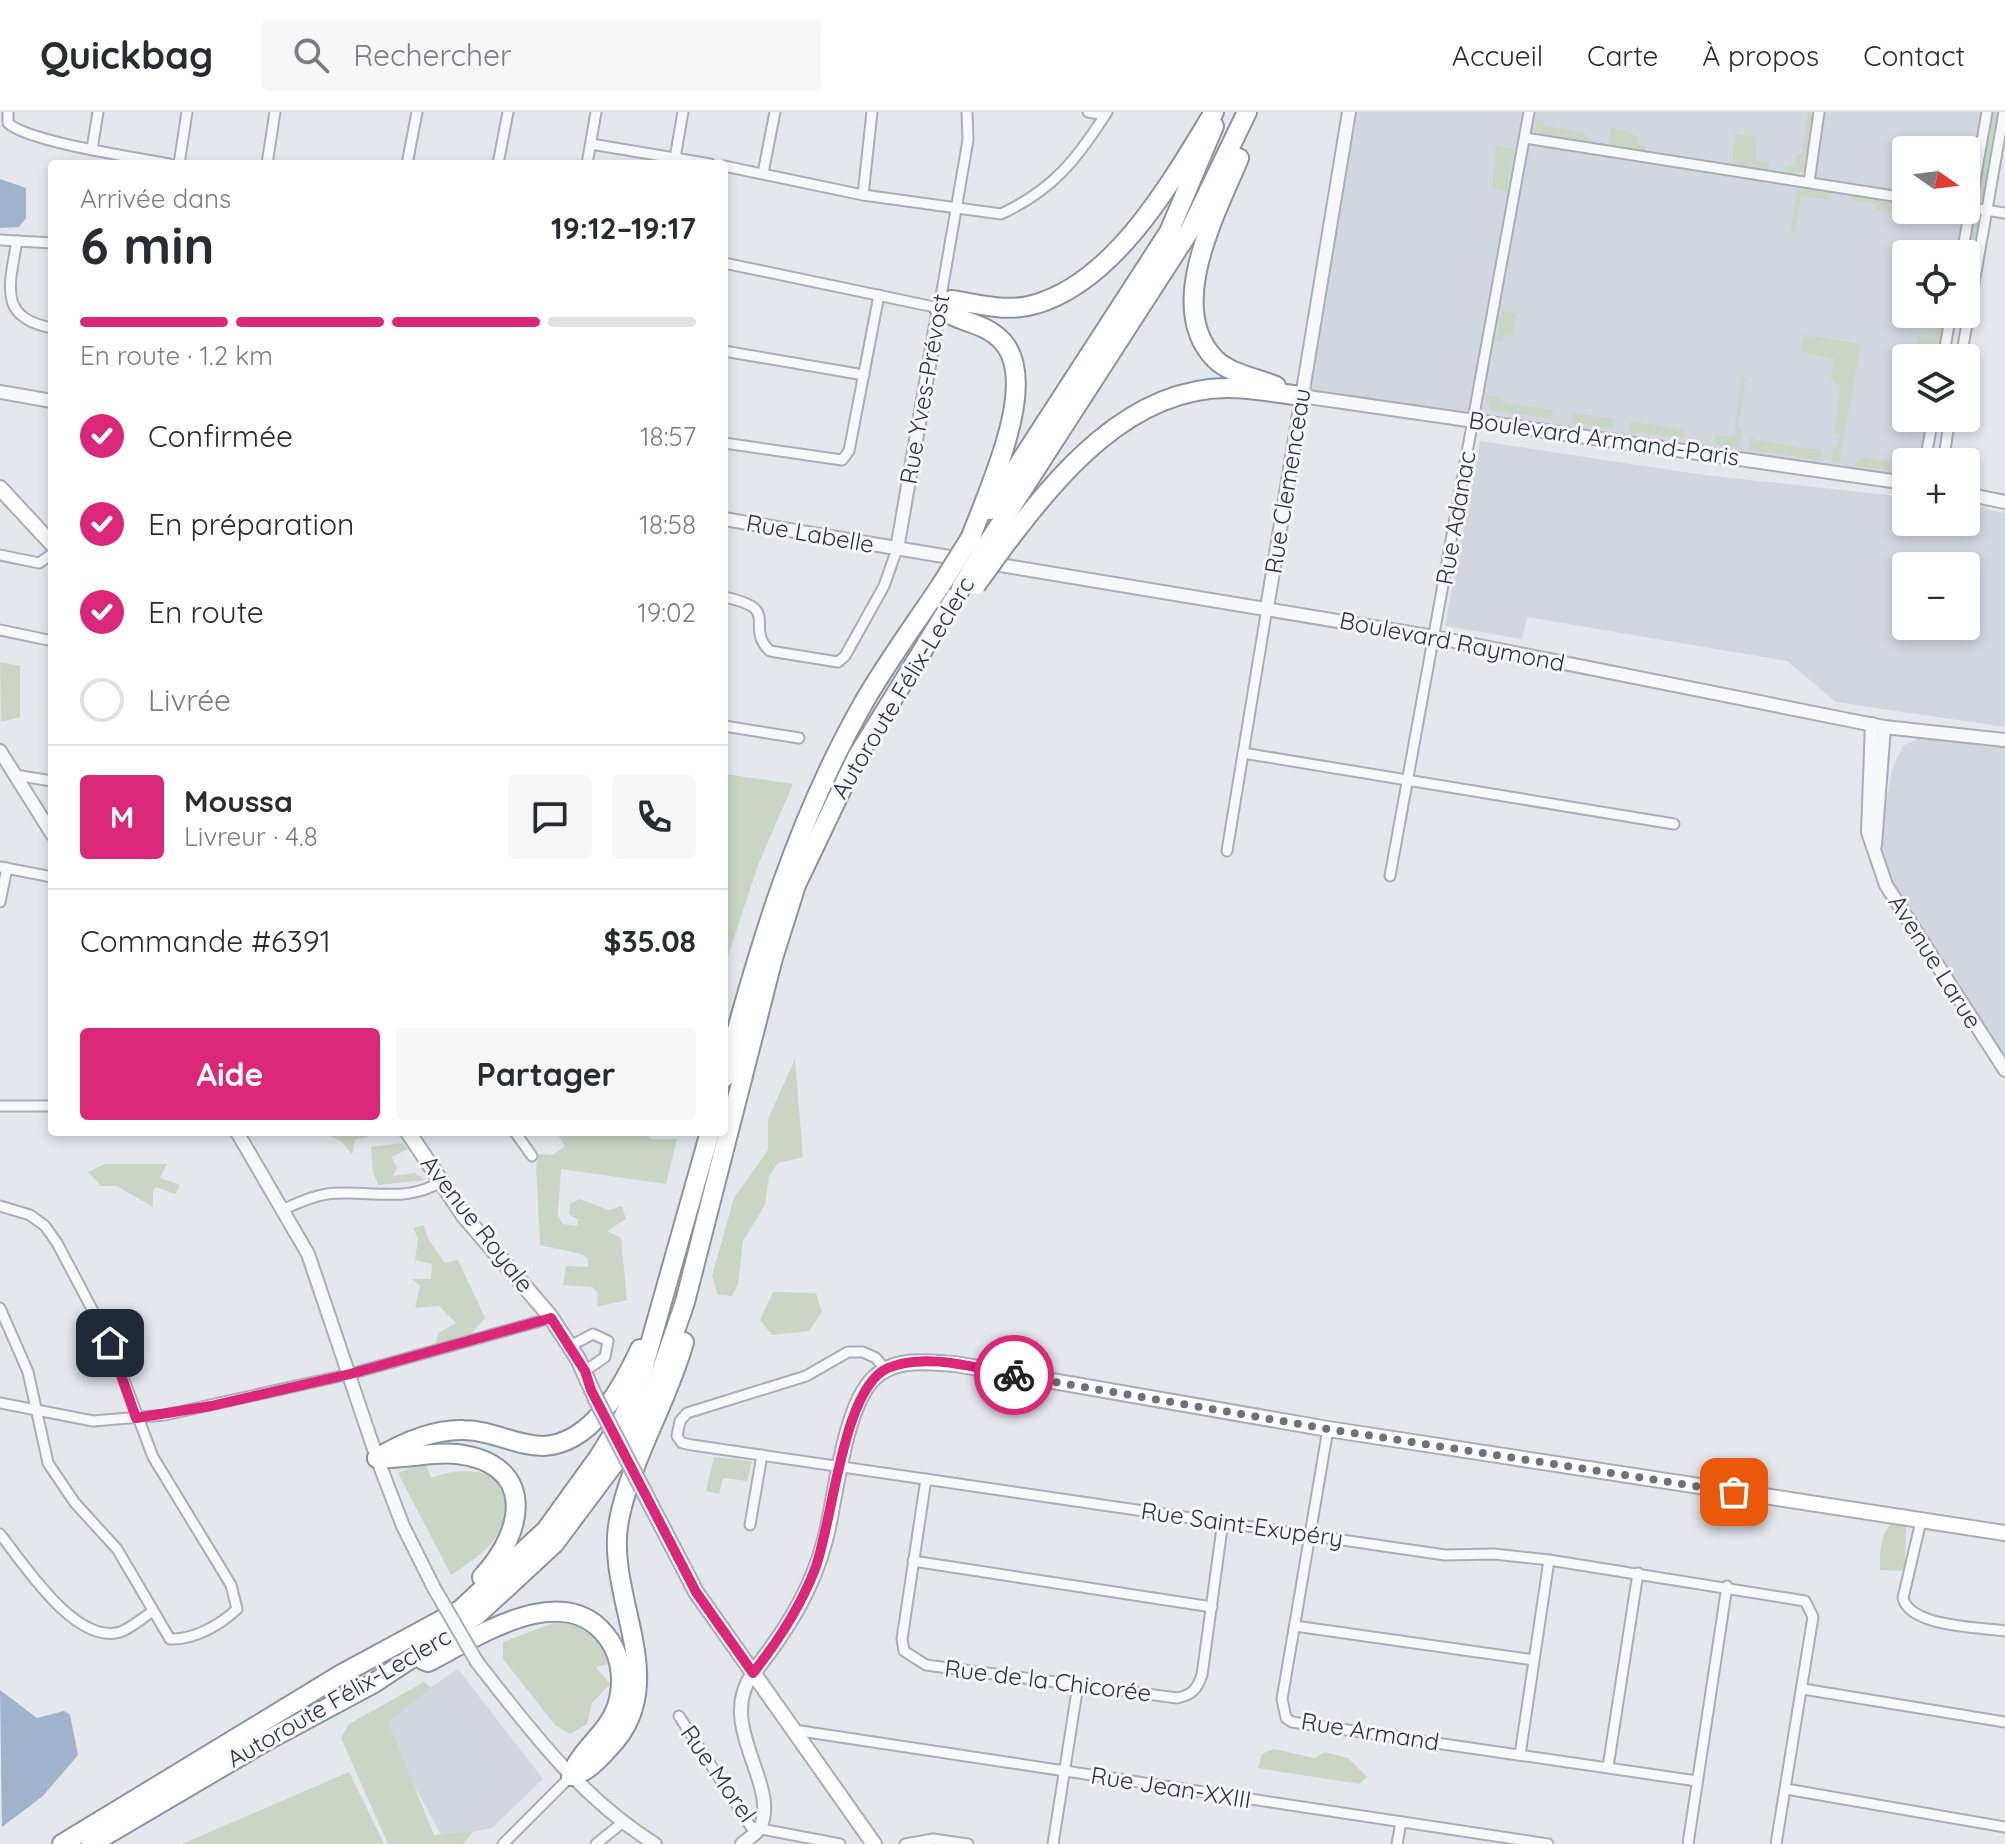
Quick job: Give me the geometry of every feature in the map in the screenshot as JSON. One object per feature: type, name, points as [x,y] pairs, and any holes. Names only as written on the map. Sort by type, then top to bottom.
[{"type":"highway","points":[[987,543],[1015,401],[1013,364],[1005,344],[986,327],[946,314],[939,308],[951,300],[1001,308],[1035,305],[1057,296],[1090,275],[1131,233],[1165,191],[1216,112]]},
{"type":"highway","name":"Autoroute Félix-Leclerc","points":[[728,1134],[773,958],[796,885],[857,757],[910,669],[967,589],[987,543],[1169,232],[1199,167],[1216,112]]},
{"type":"highway","points":[[1248,112],[1244,147],[1208,233],[1193,285],[1195,317],[1202,341],[1215,360],[1242,374],[1301,396]]},
{"type":"highway","name":"Autoroute Félix-Leclerc","points":[[728,1063],[753,967],[805,823],[864,702],[941,585],[987,543],[1190,230],[1248,112]]},
{"type":"highway","points":[[987,543],[1034,506],[1095,445],[1133,414],[1168,397],[1228,388],[1301,396]]},
{"type":"highway","name":"Autoroute Félix-Leclerc","points":[[62,1844],[154,1785],[460,1610],[546,1530],[623,1418],[641,1376],[662,1311],[709,1136]]},
{"type":"highway","name":"Autoroute Félix-Leclerc","points":[[91,1844],[416,1658],[477,1615],[554,1544],[588,1501],[646,1409],[685,1302],[727,1136]]},
{"type":"highway","points":[[571,1776],[584,1773],[614,1744],[635,1699],[639,1660],[625,1614],[615,1541],[626,1492],[678,1365],[691,1314],[685,1302]]},
{"type":"highway","points":[[377,1458],[419,1438],[464,1430],[520,1443],[557,1443],[595,1419],[609,1404],[632,1367],[650,1322],[662,1311]]},
{"type":"highway","points":[[377,1458],[438,1454],[477,1459],[511,1481],[517,1500],[510,1541],[493,1565],[464,1595],[404,1640]]},
{"type":"highway","points":[[416,1658],[428,1662],[511,1620],[541,1612],[571,1613],[592,1622],[617,1654],[622,1678],[618,1705],[609,1724],[575,1763],[571,1776]]},
{"type":"main road","points":[[0,488],[48,540]]},
{"type":"main road","name":"Avenue Royale","points":[[411,1136],[464,1216],[551,1318],[570,1346],[696,1592],[874,1844]]},
{"type":"main road","points":[[753,1673],[804,1597],[825,1540],[840,1467],[863,1392],[885,1369],[920,1362],[955,1364],[1328,1429],[2005,1533]]},
{"type":"street","points":[[92,149],[98,112]]},
{"type":"street","points":[[180,160],[187,112]]},
{"type":"street","points":[[268,160],[275,112]]},
{"type":"street","points":[[408,160],[417,112]]},
{"type":"street","points":[[499,160],[508,112]]},
{"type":"street","points":[[588,160],[596,112]]},
{"type":"street","points":[[675,158],[683,112]]},
{"type":"street","points":[[763,173],[775,112]]},
{"type":"street","points":[[863,195],[872,112]]},
{"type":"street","name":"Rue Yves-Prévost","points":[[728,598],[752,604],[758,610],[760,637],[770,651],[829,663],[845,656],[884,586],[897,549],[957,211],[968,140],[967,112]]},
{"type":"street","points":[[728,167],[863,195],[957,211],[1001,214],[1019,206],[1066,173],[1106,114],[1088,112]]},
{"type":"street","name":"Rue Clemenceau","points":[[1227,851],[1349,112]]},
{"type":"street","name":"Rue Adanac","points":[[1390,876],[1529,112]]},
{"type":"street","points":[[1809,182],[1819,112]]},
{"type":"street","points":[[1980,147],[1987,112]]},
{"type":"street","points":[[1963,344],[2004,112]]},
{"type":"street","points":[[8,117],[20,130],[148,160]]},
{"type":"street","points":[[1525,138],[1892,196]]},
{"type":"street","points":[[591,144],[687,160]]},
{"type":"street","points":[[1980,209],[2005,213]]},
{"type":"street","points":[[0,240],[48,243]]},
{"type":"street","points":[[17,241],[7,297],[11,313],[19,321],[48,327]]},
{"type":"street","points":[[728,264],[939,308]]},
{"type":"street","points":[[728,444],[842,460],[849,451],[879,295]]},
{"type":"street","points":[[728,352],[864,375]]},
{"type":"street","points":[[0,392],[48,400]]},
{"type":"street","name":"Boulevard Armand-Paris","points":[[1301,396],[1892,481]]},
{"type":"street","points":[[1980,497],[2005,502]]},
{"type":"street","name":"Rue Labelle","points":[[728,520],[897,549]]},
{"type":"street","name":"Boulevard Raymond","points":[[897,549],[1434,637],[1878,726],[2005,740]]},
{"type":"street","points":[[0,555],[39,563],[48,557]]},
{"type":"street","points":[[0,630],[48,640]]},
{"type":"street","name":"Avenue Larue","points":[[1878,726],[1868,832],[1886,885],[2005,1070]]},
{"type":"street","points":[[728,727],[799,738]]},
{"type":"street","points":[[0,751],[48,828]]},
{"type":"street","points":[[1243,753],[1674,824]]},
{"type":"street","points":[[15,775],[48,780]]},
{"type":"street","points":[[0,902],[3,867],[48,876]]},
{"type":"street","points":[[0,1106],[48,1106]]},
{"type":"street","points":[[239,1136],[308,1254],[403,1526],[434,1588],[477,1662],[571,1776],[622,1823],[655,1844]]},
{"type":"street","points":[[518,1136],[532,1156]]},
{"type":"street","points":[[284,1209],[324,1194],[403,1194],[423,1191],[440,1182]]},
{"type":"street","points":[[0,1206],[30,1215],[45,1226],[57,1243],[110,1343],[153,1457],[211,1547],[237,1599],[237,1609],[227,1618],[185,1639],[170,1639],[117,1549],[56,1477],[44,1448],[28,1372],[0,1308]]},
{"type":"street","points":[[0,1403],[93,1421],[136,1418],[211,1406],[350,1374],[551,1318]]},
{"type":"street","points":[[570,1346],[593,1334],[608,1341],[605,1357],[585,1371]]},
{"type":"street","name":"Rue Saint-Exupéry","points":[[885,1369],[876,1358],[863,1352],[848,1352],[806,1376],[687,1413],[676,1430],[682,1443],[840,1467],[1445,1555],[1494,1554],[1549,1560],[1797,1597],[1811,1608],[1813,1617],[1776,1844]]},
{"type":"street","name":"Rue Armand","points":[[1328,1429],[1282,1699],[1286,1718],[1292,1722],[1697,1781]]},
{"type":"street","points":[[750,1525],[762,1455]]},
{"type":"street","name":"Rue de la Chicorée","points":[[926,1479],[902,1639],[904,1651],[912,1659],[926,1665],[1177,1698],[1188,1695],[1197,1688],[1202,1675],[1223,1521]]},
{"type":"street","points":[[1921,1521],[1903,1598],[1905,1607],[1919,1618],[2005,1631]]},
{"type":"street","points":[[0,1534],[71,1620],[93,1630],[119,1633],[152,1612]]},
{"type":"street","points":[[1520,1755],[1549,1560]]},
{"type":"street","points":[[913,1561],[1212,1607]]},
{"type":"street","points":[[1608,1767],[1638,1573]]},
{"type":"street","points":[[1688,1844],[1727,1586]]},
{"type":"street","points":[[1295,1626],[1534,1660]]},
{"type":"street","points":[[753,1673],[742,1692],[741,1707],[742,1730],[760,1793],[763,1815],[759,1831]]},
{"type":"street","points":[[1053,1844],[1078,1685]]},
{"type":"street","points":[[1803,1689],[2005,1722]]},
{"type":"street","name":"Rue Morel","points":[[679,1716],[751,1827],[759,1831],[840,1844]]},
{"type":"street","name":"Rue Jean-XXIII","points":[[794,1730],[1548,1844]]},
{"type":"street","points":[[503,1844],[571,1776]]},
{"type":"street","points":[[1786,1789],[2005,1827]]},
{"type":"street","points":[[1397,1844],[1401,1822]]},
{"type":"street","points":[[596,1844],[622,1823]]},
{"type":"street","name":"Rue Morel","points":[[742,1844],[759,1831]]},
{"type":"street","points":[[905,1844],[933,1839],[968,1844]]},
{"type":"shaded area","points":[[1349,112],[1987,112],[1980,152],[1980,136],[1892,136],[1892,224],[1967,224],[1964,240],[1892,240],[1892,328],[1949,328],[1946,344],[1892,344],[1892,432],[1930,432],[1928,448],[1892,448],[1892,481],[1301,396]]},
{"type":"shaded area","points":[[1480,441],[1704,475],[1892,495],[1892,536],[1980,536],[1980,508],[2005,513],[2005,727],[1836,702],[1787,661],[1527,617],[1522,639],[1445,626]]},
{"type":"shaded area","points":[[1927,734],[2005,740],[2005,1053],[1993,1052],[1886,885],[1875,848],[1894,765],[1903,746]]},
{"type":"shaded area","points":[[458,1669],[543,1779],[492,1828],[443,1838],[379,1722]]},
{"type":"green space","points":[[1808,112],[1814,112],[1805,168],[1797,175],[1785,173],[1786,166],[1795,167],[1797,154],[1802,154]]},
{"type":"green space","points":[[1992,112],[1999,112],[1984,199],[1980,202],[1980,181]]},
{"type":"green space","points":[[1536,119],[1543,121],[1544,125],[1585,133],[1590,143],[1542,136],[1536,130]]},
{"type":"green space","points":[[1611,128],[1634,134],[1639,139],[1639,145],[1646,146],[1645,152],[1608,146]]},
{"type":"green space","points":[[1735,134],[1756,137],[1756,161],[1770,163],[1769,171],[1732,165]]},
{"type":"green space","points":[[1496,146],[1514,149],[1507,191],[1492,188]]},
{"type":"green space","points":[[1798,186],[1831,192],[1829,200],[1801,196],[1795,233],[1790,233]]},
{"type":"green space","points":[[1850,195],[1892,202],[1892,213],[1875,210],[1876,204],[1850,201]]},
{"type":"green space","points":[[1972,224],[1979,224],[1977,240],[1970,240]]},
{"type":"green space","points":[[1502,309],[1517,314],[1513,336],[1505,335],[1503,342],[1496,341]]},
{"type":"green space","points":[[1937,328],[1943,328],[1940,344],[1917,344],[1918,337],[1934,339]]},
{"type":"green space","points":[[1803,335],[1861,344],[1839,463],[1831,462],[1833,447],[1838,446],[1840,435],[1834,433],[1840,387],[1831,380],[1834,358],[1800,353]]},
{"type":"green space","points":[[1741,376],[1746,377],[1738,428],[1743,429],[1739,448],[1715,444],[1715,435],[1734,437]]},
{"type":"green space","points":[[1486,395],[1499,397],[1505,403],[1553,410],[1552,419],[1491,410]]},
{"type":"green space","points":[[1573,413],[1614,419],[1613,428],[1571,423]]},
{"type":"green space","points":[[1630,421],[1684,430],[1683,438],[1629,431]]},
{"type":"green space","points":[[1755,434],[1754,440],[1820,450],[1821,445],[1822,461],[1748,449],[1750,438]]},
{"type":"green space","points":[[1862,457],[1892,462],[1892,471],[1853,465]]},
{"type":"green space","points":[[0,662],[20,666],[20,717],[1,722]]},
{"type":"green space","points":[[728,775],[793,784],[758,865],[728,956]]},
{"type":"green space","points":[[795,1059],[803,1157],[778,1163],[769,1176],[765,1205],[743,1241],[738,1284],[732,1296],[718,1295],[712,1276],[734,1198],[768,1150],[768,1119]]},
{"type":"green space","points":[[330,1136],[368,1136],[355,1140],[352,1155],[342,1142]]},
{"type":"green space","points":[[559,1136],[677,1139],[666,1184],[561,1169],[558,1216],[563,1224],[577,1226],[578,1220],[569,1214],[570,1204],[579,1199],[609,1210],[622,1206],[626,1219],[607,1231],[621,1238],[627,1300],[597,1307],[598,1293],[592,1287],[563,1285],[566,1266],[588,1267],[588,1259],[582,1254],[540,1245],[536,1166],[539,1154],[553,1155],[565,1146]]},
{"type":"green space","points":[[402,1143],[408,1149],[391,1157],[397,1167],[393,1176],[415,1173],[425,1180],[378,1185],[373,1172],[371,1147]]},
{"type":"green space","points":[[105,1164],[167,1164],[160,1178],[180,1185],[175,1194],[156,1187],[153,1190],[153,1207],[117,1186],[101,1186],[88,1172]]},
{"type":"green space","points":[[424,1225],[428,1239],[445,1263],[458,1260],[485,1318],[471,1334],[436,1345],[438,1333],[456,1323],[439,1306],[415,1308],[420,1286],[412,1279],[431,1279],[432,1264],[415,1260],[418,1238],[413,1228]]},
{"type":"green space","points":[[773,1292],[816,1293],[822,1312],[809,1331],[772,1335],[760,1320]]},
{"type":"green space","points":[[714,1457],[752,1461],[747,1481],[723,1478],[719,1494],[706,1491]]},
{"type":"green space","points":[[425,1461],[431,1478],[466,1471],[501,1478],[505,1511],[497,1536],[478,1556],[451,1575],[398,1473]]},
{"type":"green space","points":[[1891,1524],[1906,1525],[1905,1571],[1880,1570],[1882,1540]]},
{"type":"green space","points":[[559,1621],[592,1631],[610,1659],[609,1664],[596,1667],[610,1684],[592,1703],[587,1724],[570,1734],[555,1725],[503,1659],[503,1642]]},
{"type":"green space","points":[[424,1682],[431,1688],[388,1722],[434,1835],[474,1831],[463,1844],[388,1844],[341,1738],[349,1724]]},
{"type":"green space","points":[[1274,1749],[1314,1758],[1325,1752],[1348,1758],[1367,1777],[1359,1784],[1258,1768],[1262,1754]]},
{"type":"green space","points":[[349,1772],[384,1844],[182,1844]]},
{"type":"water","points":[[0,179],[26,188],[26,218],[19,227],[0,228]]},
{"type":"water","points":[[0,1690],[37,1718],[64,1711],[70,1715],[78,1755],[43,1796],[2,1827]]},
{"type":"way so far","points":[[1014,1375],[1328,1429],[1734,1492]]},
{"type":"route","points":[[110,1343],[136,1418],[211,1406],[350,1374],[537,1319],[551,1318],[585,1371],[591,1390],[696,1592],[753,1673],[791,1621],[804,1597],[825,1540],[836,1476],[856,1409],[872,1380],[885,1369],[920,1362],[955,1364],[1014,1375]]}]
